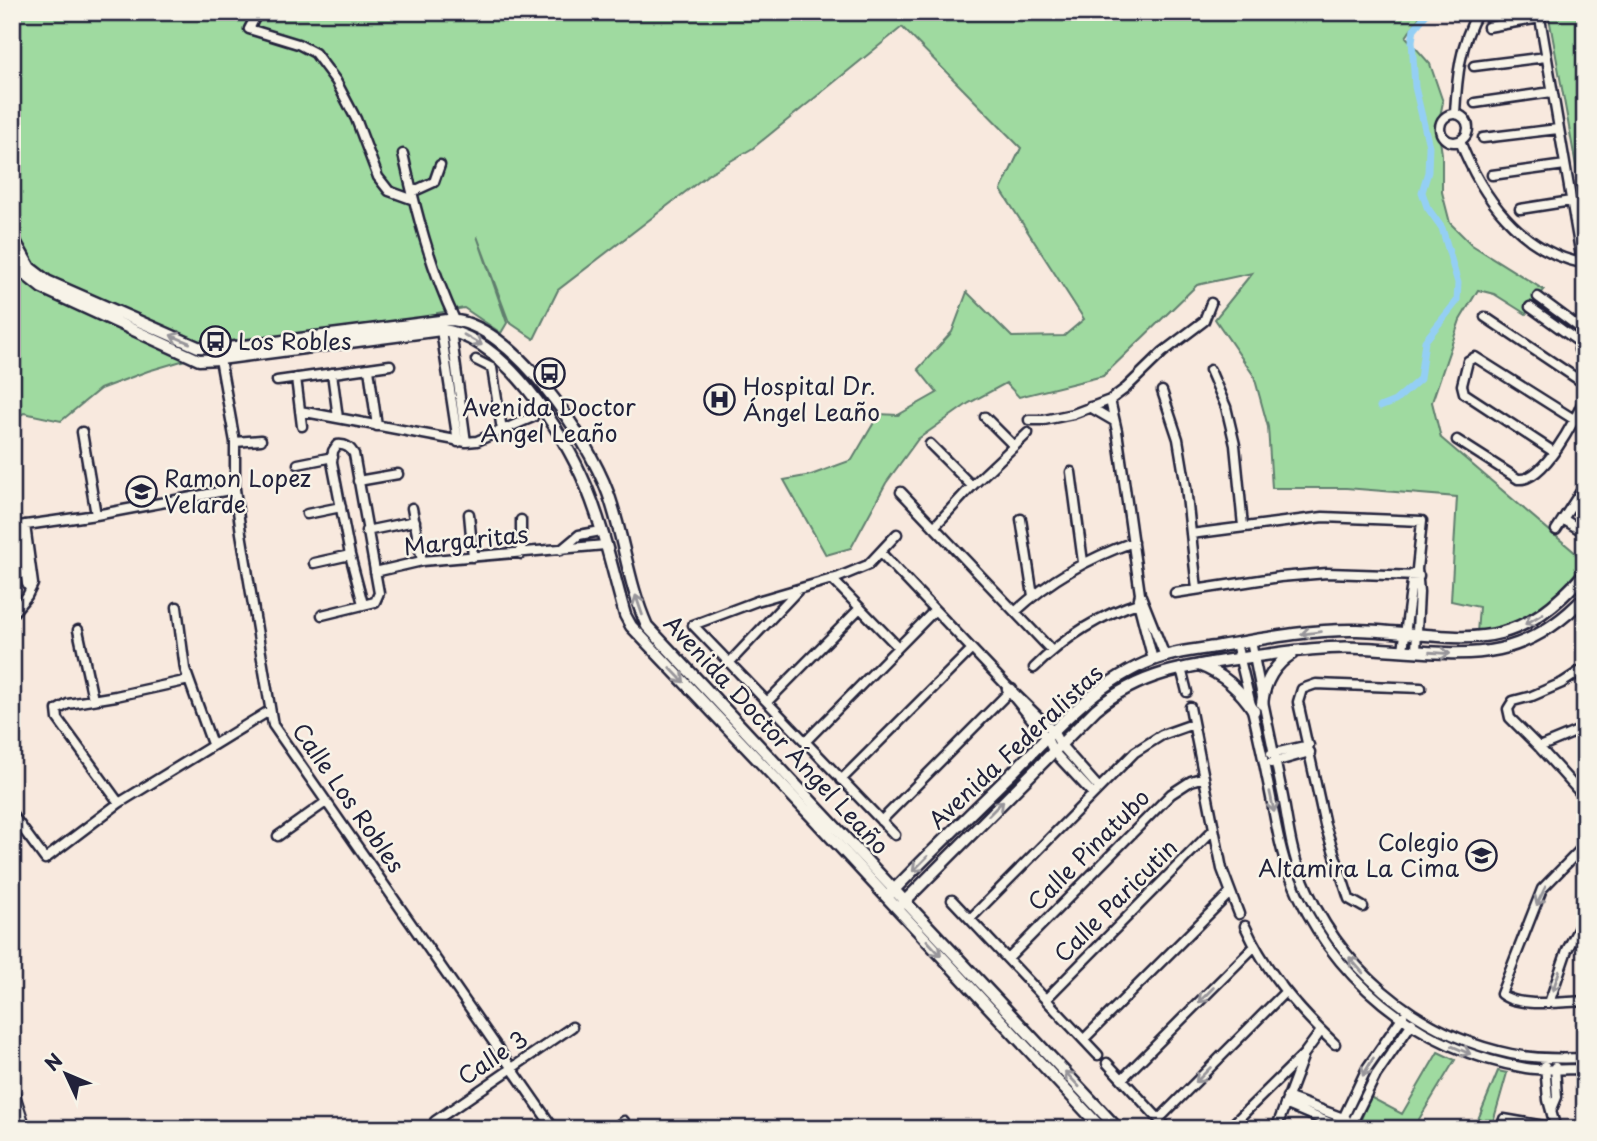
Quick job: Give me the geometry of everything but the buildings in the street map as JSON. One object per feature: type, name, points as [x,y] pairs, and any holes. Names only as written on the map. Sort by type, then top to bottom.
[{"type":"street","points":[[258,12],[249,29],[298,44],[315,53],[336,81],[356,119],[378,177],[389,191],[413,196],[434,182],[440,165]]},
{"type":"street","points":[[1455,113],[1459,62],[1465,40],[1478,12]]},
{"type":"street","points":[[1488,27],[1539,15],[1585,280]]},
{"type":"street","points":[[1474,66],[1546,57]]},
{"type":"street","points":[[1475,103],[1552,92]]},
{"type":"street","points":[[1455,113],[1465,118],[1469,128],[1460,141],[1444,138],[1440,128],[1444,117],[1455,113]]},
{"type":"street","points":[[1483,138],[1558,129]]},
{"type":"street","points":[[1460,141],[1482,190],[1499,212],[1540,247],[1582,263]]},
{"type":"street","points":[[12,236],[25,262],[47,281],[198,347],[228,348],[455,320],[434,269],[403,154]]},
{"type":"street","points":[[1492,175],[1565,165]]},
{"type":"street","points":[[1520,209],[1571,201]]},
{"type":"street","points":[[12,254],[28,278],[60,297],[195,358],[220,359],[446,330],[462,442]]},
{"type":"street","points":[[1538,297],[1585,330],[1579,342],[1585,359]]},
{"type":"street","points":[[1029,420],[1073,414],[1110,400],[1173,343],[1204,321],[1211,303]]},
{"type":"street","points":[[1530,307],[1579,342]]},
{"type":"street","points":[[1486,317],[1585,384]]},
{"type":"street","name":"Avenida Doctor Ángel Leaño","points":[[455,320],[488,334],[525,364],[581,438],[610,497],[638,607],[647,626],[890,894]]},
{"type":"street","name":"Avenida Doctor Ángel Leaño","points":[[446,330],[473,339],[491,352],[514,374],[552,424],[586,486],[625,615],[631,626],[1118,1129]]},
{"type":"street","points":[[1554,452],[1464,393],[1462,385],[1468,361],[1475,357],[1575,421]]},
{"type":"street","name":"Calle Los Robles","points":[[220,359],[235,442],[235,489],[273,725],[554,1129]]},
{"type":"street","points":[[477,360],[492,368],[502,430]]},
{"type":"street","points":[[277,381],[390,365]]},
{"type":"street","points":[[369,369],[377,426]]},
{"type":"street","points":[[1210,370],[1226,407],[1235,445],[1243,526]]},
{"type":"street","points":[[332,373],[338,418]]},
{"type":"street","points":[[296,378],[302,426]]},
{"type":"street","points":[[1162,391],[1178,439],[1197,589]]},
{"type":"street","points":[[1457,440],[1518,479],[1525,480],[1532,477],[1554,452],[1575,421],[1585,397]]},
{"type":"street","points":[[1110,400],[1153,660]]},
{"type":"street","points":[[1090,407],[1114,421]]},
{"type":"street","points":[[300,411],[462,442],[477,441],[533,416]]},
{"type":"street","points":[[985,417],[1014,446]]},
{"type":"street","points":[[82,432],[96,515]]},
{"type":"street","points":[[934,527],[972,486],[1028,433]]},
{"type":"street","points":[[235,442],[261,440]]},
{"type":"street","points":[[322,615],[375,602],[379,593],[354,454],[343,444],[337,445],[332,457],[350,555],[363,604]]},
{"type":"street","points":[[930,444],[972,486]]},
{"type":"street","points":[[298,464],[332,457]]},
{"type":"street","points":[[1071,472],[1083,562]]},
{"type":"street","points":[[358,481],[398,474]]},
{"type":"street","points":[[1556,530],[1585,485]]},
{"type":"street","points":[[12,614],[23,602],[33,584],[19,526],[96,515],[235,489]]},
{"type":"street","points":[[901,492],[1052,651]]},
{"type":"street","points":[[307,514],[341,507]]},
{"type":"street","points":[[412,508],[422,561]]},
{"type":"street","points":[[468,514],[473,557]]},
{"type":"street","points":[[1191,534],[1323,517],[1423,521],[1403,650]]},
{"type":"street","points":[[1021,519],[1032,596]]},
{"type":"street","points":[[1563,519],[1578,529],[1585,520]]},
{"type":"street","points":[[521,520],[521,554]]},
{"type":"street","points":[[366,531],[415,521]]},
{"type":"street","name":"Margaritas","points":[[561,550],[579,535],[601,531]]},
{"type":"street","points":[[895,835],[693,625],[868,565],[897,534]]},
{"type":"street","points":[[1015,612],[1032,596],[1083,562],[1133,541]]},
{"type":"street","name":"Margaritas","points":[[375,572],[422,561],[605,545]]},
{"type":"street","points":[[12,555],[26,553]]},
{"type":"street","points":[[881,553],[1009,689],[1050,735],[1056,748],[1096,791]]},
{"type":"street","points":[[314,562],[350,555]]},
{"type":"street","points":[[1175,593],[1327,573],[1416,573]]},
{"type":"street","points":[[1416,573],[1416,651]]},
{"type":"street","name":"Avenida Federalistas","points":[[890,894],[1050,735],[1109,682],[1153,660],[1237,643],[1356,630],[1482,637],[1517,628],[1552,607],[1585,573]]},
{"type":"street","points":[[832,579],[898,647]]},
{"type":"street","points":[[729,663],[799,589]]},
{"type":"street","name":"Avenida Federalistas","points":[[901,905],[1096,709],[1117,693],[1149,677],[1198,665],[1331,647],[1468,654],[1500,649],[1545,630],[1585,597]]},
{"type":"street","points":[[1034,668],[1052,651],[1092,622],[1141,599]]},
{"type":"street","points":[[1141,599],[1165,656]]},
{"type":"street","points":[[12,604],[23,602]]},
{"type":"street","points":[[177,607],[185,669],[212,744]]},
{"type":"street","points":[[766,702],[860,608]]},
{"type":"street","points":[[805,742],[935,610]]},
{"type":"street","points":[[1407,618],[1418,619]]},
{"type":"street","points":[[78,630],[93,699]]},
{"type":"street","points":[[1251,641],[1264,760],[1283,856],[1314,925],[1337,958],[1351,975],[1401,1018],[1438,1041],[1477,1057],[1550,1070],[1585,1069]]},
{"type":"street","points":[[1237,643],[1274,758],[1300,874],[1322,919],[1358,968],[1407,1011],[1443,1032],[1511,1054],[1549,1059],[1585,1058]]},
{"type":"street","points":[[841,780],[972,649]]},
{"type":"street","points":[[1258,708],[1272,673],[1281,662],[1299,650]]},
{"type":"street","points":[[1198,665],[1229,681],[1258,708]]},
{"type":"street","points":[[1181,668],[1187,692]]},
{"type":"street","points":[[1585,668],[1562,683],[1513,701],[1509,705],[1508,713],[1581,788],[1585,798]]},
{"type":"street","points":[[119,803],[58,719],[57,710],[68,704],[189,680]]},
{"type":"street","points":[[1363,907],[1349,899],[1325,825],[1298,702],[1302,690],[1316,684],[1421,688]]},
{"type":"street","points":[[881,821],[1009,689]]},
{"type":"street","points":[[1190,708],[1229,894],[1239,914]]},
{"type":"street","points":[[12,814],[45,859],[119,803],[269,710]]},
{"type":"street","points":[[970,919],[1142,746],[1162,735],[1193,724]]},
{"type":"street","points":[[1539,747],[1585,728]]},
{"type":"street","points":[[1264,760],[1309,749]]},
{"type":"street","name":"Calle Pinatubo","points":[[1008,959],[1171,794],[1203,777]]},
{"type":"street","points":[[278,836],[326,802]]},
{"type":"street","name":"Calle Paricutin","points":[[1046,999],[1214,830]]},
{"type":"street","points":[[1585,845],[1542,889],[1501,994],[1511,1000],[1549,1003],[1585,1001]]},
{"type":"street","points":[[1084,1039],[1229,894]]},
{"type":"street","points":[[952,900],[1098,1055]]},
{"type":"street","points":[[1549,1003],[1567,950],[1585,916]]},
{"type":"street","points":[[1245,926],[1254,947],[1285,992],[1335,1044]]},
{"type":"street","points":[[1122,1079],[1254,947]]},
{"type":"street","name":"Avenida Doctor Ángel Leaño","points":[[961,969],[1102,1129]]},
{"type":"street","points":[[1159,1119],[1285,992]]},
{"type":"street","points":[[1344,1125],[1367,1068],[1407,1011]]},
{"type":"street","points":[[1344,1125],[1416,1017]]},
{"type":"street","name":"Calle 3","points":[[435,1121],[572,1027]]},
{"type":"street","points":[[1228,1129],[1304,1054],[1321,1031]]},
{"type":"street","points":[[1276,1129],[1304,1054]]},
{"type":"street","points":[[1504,1119],[1556,1128],[1552,1109],[1557,1097],[1549,1059]]},
{"type":"street","points":[[1107,1063],[1168,1129]]},
{"type":"street","points":[[12,1086],[26,1129]]},
{"type":"street","points":[[1286,1100],[1344,1125]]},
{"type":"street","points":[[613,1129],[624,1121]]},
{"type":"green space","points":[[14,12],[1423,12],[1406,37],[1430,64],[1443,102],[1438,126],[1442,154],[1442,192],[1450,223],[1472,245],[1544,290],[1526,314],[1494,294],[1478,290],[1460,320],[1432,402],[1441,438],[1585,561],[1562,589],[1526,618],[1477,633],[1479,607],[1451,601],[1457,497],[1346,488],[1272,488],[1268,427],[1254,376],[1215,319],[1252,273],[1197,285],[1103,376],[1019,397],[1006,383],[969,403],[918,439],[886,483],[851,548],[826,555],[784,480],[811,475],[852,460],[879,414],[898,415],[937,393],[918,369],[952,332],[967,292],[1012,337],[1064,336],[1084,319],[1001,190],[1021,148],[902,27],[753,148],[710,173],[558,290],[534,339],[509,322],[477,236],[507,323],[501,333],[464,308],[437,313],[437,316],[222,349],[148,371],[100,389],[61,421],[24,413],[12,419]]},
{"type":"green space","points":[[1548,12],[1575,12],[1585,26],[1585,215]]},
{"type":"green space","points":[[1438,1052],[1455,1060],[1413,1129],[1357,1129],[1370,1097],[1402,1114]]},
{"type":"green space","points":[[1498,1071],[1507,1073],[1491,1129],[1474,1129]]},
{"type":"waterway","points":[[1380,407],[1395,401],[1420,379],[1425,341],[1457,301],[1458,283],[1442,228],[1427,207],[1422,192],[1428,172],[1429,146],[1415,87],[1412,41],[1414,29],[1428,12]]},
{"type":"place","name":"Los Robles","points":[[215,342]]},
{"type":"place","name":"Avenida Doctor Angel Leaño","points":[[549,374]]},
{"type":"place","name":"Hospital Dr. Ángel Leaño","points":[[720,400]]},
{"type":"place","name":"Ramon Lopez Velarde","points":[[141,492]]},
{"type":"place","name":"Colegio Altamira La Cima","points":[[1482,856]]}]
